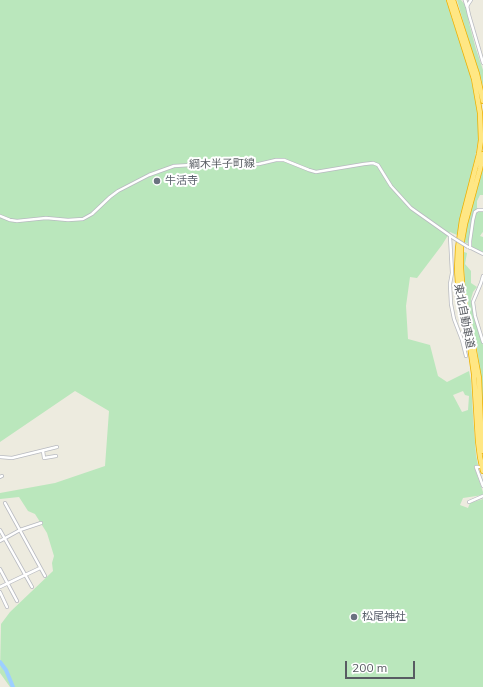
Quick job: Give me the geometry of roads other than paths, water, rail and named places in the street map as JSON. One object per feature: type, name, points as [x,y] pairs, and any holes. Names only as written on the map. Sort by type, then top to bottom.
[{"type":"highway","name":"東北自動車道","points":[[449,0],[474,79],[481,122],[479,154],[462,220],[457,269],[459,298],[470,346],[474,374],[478,441],[483,471]]},
{"type":"highway","points":[[453,0],[477,74],[483,101]]},
{"type":"highway","name":"東北自動車道","points":[[483,154],[465,224],[461,268],[463,296],[479,378],[483,451]]},
{"type":"street","points":[[465,0],[483,63]]},
{"type":"street","points":[[467,6],[471,0]]},
{"type":"street","name":"綱木半子町線","points":[[0,216],[17,221],[46,218],[68,220],[83,219],[92,214],[118,191],[149,175],[174,166],[259,164],[276,160],[284,160],[316,172],[373,163],[378,165],[391,186],[411,208],[451,236]]},
{"type":"street","points":[[469,248],[475,212],[478,210],[483,210]]},
{"type":"street","points":[[451,236],[469,248],[483,254]]},
{"type":"street","points":[[451,236],[451,304],[454,319],[466,356]]},
{"type":"street","points":[[483,276],[473,302],[475,316],[483,342]]},
{"type":"street","points":[[0,457],[12,458],[57,447]]},
{"type":"street","points":[[43,450],[44,458],[56,456]]},
{"type":"street","points":[[479,467],[476,467],[483,486]]},
{"type":"street","points":[[469,502],[483,496]]},
{"type":"street","points":[[5,503],[45,576]]},
{"type":"street","points":[[0,541],[20,530],[41,523]]},
{"type":"street","points":[[0,530],[32,587]]},
{"type":"street","points":[[0,587],[40,568]]},
{"type":"street","points":[[0,569],[17,601]]},
{"type":"street","points":[[0,592],[8,607]]},
{"type":"waterway","points":[[0,662],[6,670],[13,687]]},
{"type":"place","name":"牛活寺","points":[[157,181]]},
{"type":"place","name":"松尾神社","points":[[354,617]]}]
